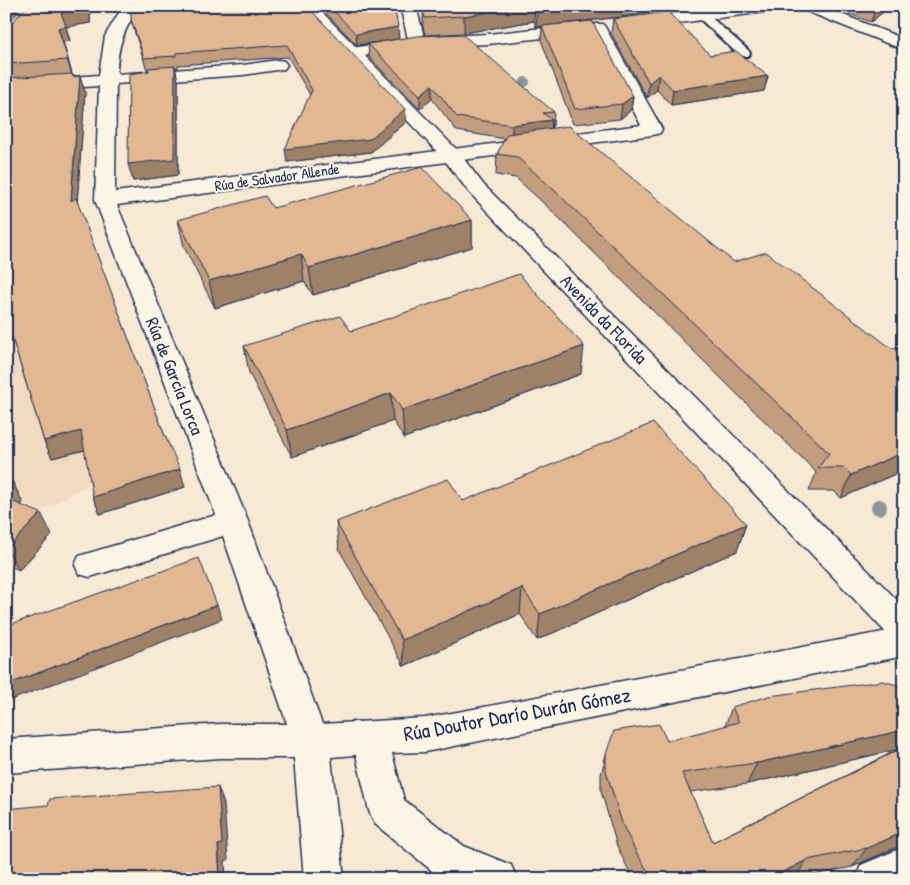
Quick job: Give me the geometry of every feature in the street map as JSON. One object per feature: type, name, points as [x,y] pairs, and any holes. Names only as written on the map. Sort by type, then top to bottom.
[{"type":"street","name":"Rúa de García Lorca","points":[[132,6],[124,14],[113,36],[107,79],[107,152],[104,169],[105,200],[233,521],[310,741],[324,879]]},
{"type":"street","name":"Avenida da Florida","points":[[307,6],[450,154],[476,188],[904,629]]},
{"type":"street","points":[[408,6],[417,42]]},
{"type":"street","points":[[352,53],[417,42],[488,39],[703,16],[774,6]]},
{"type":"street","points":[[806,6],[866,28],[904,45]]},
{"type":"street","name":"Rúa de Salvador Allende","points":[[105,200],[653,129],[611,26]]},
{"type":"street","points":[[6,87],[243,70],[278,65]]},
{"type":"street","points":[[90,565],[233,521]]},
{"type":"street","name":"Rúa Doutor Darío Durán Gómez","points":[[6,756],[220,742],[310,741],[425,735],[904,642]]},
{"type":"street","points":[[370,738],[388,811],[451,861],[498,879]]},
{"type":"street","points":[[875,879],[904,866]]},
{"type":"lane","points":[[703,16],[744,53]]},
{"type":"shaded area","points":[[69,184],[94,481],[41,511],[6,496],[6,199]]},
{"type":"building","points":[[27,6],[86,6],[86,8],[61,13],[66,26],[58,28],[68,60],[6,64],[6,28]]},
{"type":"building","points":[[132,6],[307,6],[405,109],[370,139],[285,149],[312,90],[287,45],[176,53],[176,56],[144,58],[131,19]]},
{"type":"building","points":[[329,6],[394,6],[398,27],[356,34]]},
{"type":"building","points":[[426,6],[526,6],[464,16],[425,18],[423,10]]},
{"type":"building","points":[[536,6],[571,6],[537,10]]},
{"type":"building","points":[[668,12],[710,55],[736,51],[768,76],[673,90],[659,75],[649,83],[613,19]]},
{"type":"building","points":[[592,21],[633,96],[622,104],[575,109],[542,26]]},
{"type":"building","points":[[462,34],[554,112],[543,113],[552,120],[512,125],[457,117],[432,85],[420,95],[368,44],[417,36]]},
{"type":"building","points":[[175,66],[174,159],[128,164],[129,74],[149,71],[148,68]]},
{"type":"building","points":[[72,74],[73,77],[80,76],[71,201],[76,198],[165,436],[180,469],[93,497],[81,431],[44,441],[6,318],[6,78]]},
{"type":"building","points":[[569,126],[734,262],[766,252],[891,348],[904,349],[904,452],[851,475],[844,468],[818,468],[829,453],[822,446],[554,190],[517,157],[497,154],[507,134]]},
{"type":"building","points":[[422,167],[472,220],[309,268],[301,254],[209,281],[178,220],[265,196],[273,208]]},
{"type":"building","points":[[519,274],[584,346],[402,410],[391,393],[287,430],[244,346],[340,316],[351,331]]},
{"type":"building","points":[[653,423],[746,524],[540,614],[522,588],[402,640],[336,522],[448,479],[463,501]]},
{"type":"building","points":[[6,479],[12,481],[6,486]]},
{"type":"building","points":[[6,499],[41,513],[7,549],[6,548]]},
{"type":"building","points":[[199,558],[217,605],[6,685],[6,626]]},
{"type":"building","points":[[883,681],[904,687],[904,730],[757,763],[682,773],[713,842],[904,747],[904,832],[867,848],[807,860],[769,879],[653,879],[637,854],[623,826],[606,771],[606,754],[614,731],[659,724],[667,741],[739,722],[732,707],[769,696]]},
{"type":"building","points":[[218,787],[222,844],[218,845],[220,879],[6,879],[6,809],[48,805],[50,799]]}]
